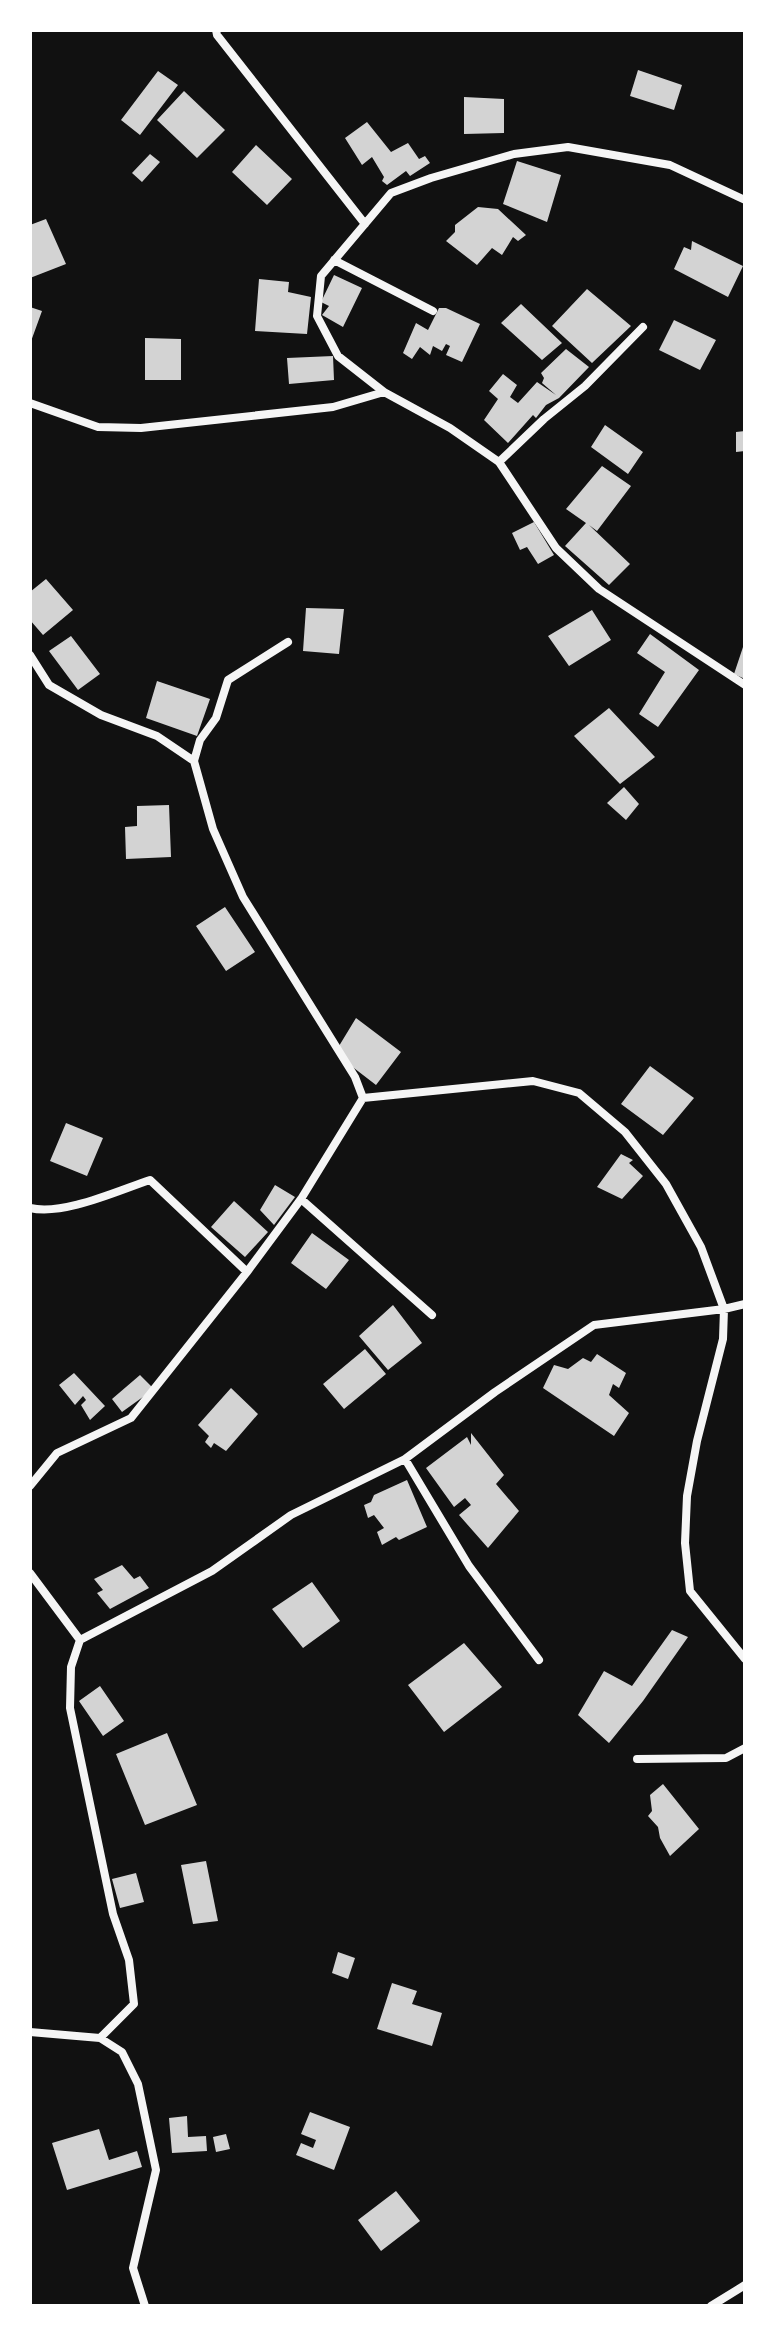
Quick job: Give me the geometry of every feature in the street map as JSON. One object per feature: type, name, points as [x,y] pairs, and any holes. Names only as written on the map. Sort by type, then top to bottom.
[{"type":"street","points":[[216,30],[365,224]]},
{"type":"street","points":[[745,200],[670,165],[568,147],[514,154],[391,193],[321,276],[317,316],[338,356],[384,392],[450,428],[499,462],[556,548],[599,589],[745,685]]},
{"type":"street","points":[[334,260],[433,311]]},
{"type":"street","points":[[499,462],[544,419],[585,386],[643,327]]},
{"type":"street","points":[[30,403],[98,427],[141,428],[333,407],[384,392]]},
{"type":"street","points":[[288,642],[228,680],[216,718],[200,740],[194,761],[213,829],[243,897],[355,1077],[363,1098]]},
{"type":"street","points":[[30,655],[49,685],[101,715],[157,736],[194,761]]},
{"type":"street","points":[[363,1098],[533,1081],[579,1093],[625,1132],[666,1184],[701,1247],[724,1309],[723,1339],[697,1441],[687,1496],[685,1543],[690,1591],[745,1659]]},
{"type":"street","points":[[30,1486],[57,1453],[131,1418],[301,1199],[363,1098]]},
{"type":"street","points":[[30,1208],[43,1211],[79,1203],[150,1180],[247,1272]]},
{"type":"street","points":[[301,1199],[432,1315]]},
{"type":"street","points":[[100,2038],[134,2004],[129,1960],[113,1914],[70,1708],[71,1667],[80,1640],[212,1571],[291,1515],[405,1459],[495,1392],[594,1325],[745,1304]]},
{"type":"street","points":[[405,1459],[469,1566],[539,1660]]},
{"type":"street","points":[[30,1573],[80,1640]]},
{"type":"street","points":[[637,1759],[726,1758],[745,1748]]},
{"type":"street","points":[[30,2032],[100,2038],[122,2052],[138,2084],[156,2170],[133,2268],[145,2306]]},
{"type":"street","points":[[711,2306],[745,2285]]},
{"type":"building","points":[[638,70],[682,85],[674,110],[630,96]]},
{"type":"building","points":[[158,71],[178,85],[140,135],[121,120]]},
{"type":"building","points":[[184,91],[225,130],[197,158],[157,120]]},
{"type":"building","points":[[464,97],[504,99],[504,133],[464,134]]},
{"type":"building","points":[[367,122],[391,152],[408,143],[419,159],[425,156],[430,163],[410,176],[406,171],[387,185],[382,181],[384,177],[372,157],[362,165],[345,138]]},
{"type":"building","points":[[256,145],[292,179],[267,205],[232,172]]},
{"type":"building","points":[[150,154],[160,162],[142,182],[132,173]]},
{"type":"building","points":[[517,161],[561,175],[547,222],[503,204]]},
{"type":"building","points":[[478,207],[498,209],[526,235],[518,241],[513,237],[502,255],[492,248],[477,265],[446,241],[455,232],[455,225]]},
{"type":"building","points":[[46,219],[66,264],[30,278],[30,225]]},
{"type":"building","points":[[692,241],[743,266],[728,297],[674,269],[684,247],[691,250]]},
{"type":"building","points":[[334,275],[362,288],[343,327],[322,315],[329,306],[321,302]]},
{"type":"building","points":[[259,279],[289,282],[288,292],[311,297],[307,334],[255,331]]},
{"type":"building","points":[[587,289],[631,326],[592,363],[552,326]]},
{"type":"building","points":[[521,304],[562,343],[542,360],[501,323]]},
{"type":"building","points":[[30,307],[42,311],[30,344]]},
{"type":"building","points":[[439,308],[446,308],[480,324],[462,362],[446,355],[450,346],[446,344],[442,351],[433,346],[430,355],[420,347],[412,359],[403,353],[416,323],[428,330]]},
{"type":"building","points":[[674,320],[716,340],[700,370],[659,350]]},
{"type":"building","points":[[145,338],[181,339],[181,380],[145,380]]},
{"type":"building","points":[[566,349],[589,367],[559,398],[546,405],[536,418],[533,415],[508,443],[484,420],[498,399],[489,391],[503,374],[517,385],[510,397],[518,403],[537,382],[556,395],[542,383],[544,378],[541,373]]},
{"type":"building","points":[[333,356],[334,380],[289,384],[287,358]]},
{"type":"building","points":[[605,425],[643,452],[628,474],[591,447]]},
{"type":"building","points":[[745,431],[745,451],[736,452],[736,432]]},
{"type":"building","points":[[602,466],[631,486],[597,531],[589,525],[630,564],[609,585],[565,546],[586,523],[566,509]]},
{"type":"building","points":[[534,522],[554,555],[538,564],[527,547],[520,550],[512,533]]},
{"type":"building","points":[[46,579],[73,610],[43,635],[30,620],[30,592]]},
{"type":"building","points":[[306,608],[344,609],[339,654],[303,651]]},
{"type":"building","points":[[592,610],[611,640],[569,666],[548,636]]},
{"type":"building","points":[[650,634],[699,670],[658,727],[639,714],[665,672],[637,653]]},
{"type":"building","points":[[71,636],[100,674],[78,690],[49,651]]},
{"type":"building","points":[[745,648],[745,679],[734,674]]},
{"type":"building","points":[[157,681],[210,699],[197,736],[146,718]]},
{"type":"building","points":[[609,708],[655,757],[620,784],[574,736]]},
{"type":"building","points":[[624,787],[639,804],[626,820],[607,803]]},
{"type":"building","points":[[169,805],[171,857],[126,859],[125,827],[137,826],[137,806]]},
{"type":"building","points":[[225,907],[255,952],[226,971],[196,926]]},
{"type":"building","points":[[356,1018],[401,1052],[376,1085],[350,1065],[339,1046]]},
{"type":"building","points":[[650,1066],[694,1098],[663,1135],[621,1104]]},
{"type":"building","points":[[66,1123],[103,1138],[87,1176],[50,1161]]},
{"type":"building","points":[[621,1154],[633,1160],[629,1163],[643,1176],[622,1199],[597,1187]]},
{"type":"building","points":[[275,1185],[295,1197],[274,1225],[260,1210]]},
{"type":"building","points":[[234,1201],[268,1232],[245,1257],[211,1227]]},
{"type":"building","points":[[312,1233],[349,1260],[326,1289],[291,1263]]},
{"type":"building","points":[[393,1305],[422,1343],[388,1370],[359,1336]]},
{"type":"building","points":[[365,1349],[386,1374],[344,1409],[323,1384]]},
{"type":"building","points":[[597,1354],[626,1373],[619,1388],[613,1384],[609,1395],[629,1413],[614,1436],[543,1388],[554,1365],[568,1369],[583,1358],[591,1362]]},
{"type":"building","points":[[74,1373],[105,1406],[90,1420],[81,1405],[86,1400],[83,1396],[75,1405],[59,1385]]},
{"type":"building","points":[[140,1375],[154,1389],[122,1412],[112,1399]]},
{"type":"building","points":[[231,1388],[258,1414],[226,1451],[214,1443],[211,1448],[205,1442],[209,1436],[198,1425]]},
{"type":"building","points":[[471,1433],[504,1475],[496,1484],[519,1511],[488,1548],[459,1515],[471,1505],[465,1498],[454,1507],[426,1468],[467,1437],[471,1445]]},
{"type":"building","points":[[407,1480],[427,1527],[382,1545],[377,1532],[384,1528],[374,1515],[368,1518],[364,1505],[371,1502],[374,1495]]},
{"type":"building","points":[[122,1565],[134,1579],[140,1576],[149,1588],[110,1609],[97,1593],[103,1590],[94,1579]]},
{"type":"building","points":[[312,1582],[340,1621],[303,1648],[272,1609]]},
{"type":"building","points":[[672,1630],[688,1637],[609,1743],[578,1715],[604,1671],[632,1686]]},
{"type":"building","points":[[464,1643],[502,1687],[444,1732],[408,1685]]},
{"type":"building","points":[[100,1686],[124,1721],[103,1736],[79,1701]]},
{"type":"building","points":[[167,1733],[197,1805],[145,1825],[116,1754]]},
{"type":"building","points":[[663,1784],[699,1829],[670,1856],[658,1827],[648,1816],[652,1811],[650,1795]]},
{"type":"building","points":[[206,1861],[218,1921],[193,1924],[181,1865]]},
{"type":"building","points":[[136,1873],[144,1902],[120,1908],[112,1879]]},
{"type":"building","points":[[338,1952],[355,1958],[348,1979],[332,1973]]},
{"type":"building","points":[[392,1983],[417,1991],[412,2004],[442,2013],[432,2046],[377,2029]]},
{"type":"building","points":[[310,2112],[350,2127],[334,2170],[296,2155],[301,2143],[313,2148],[316,2140],[301,2134]]},
{"type":"building","points":[[187,2116],[188,2137],[206,2136],[207,2151],[172,2153],[169,2118]]},
{"type":"building","points":[[99,2129],[109,2160],[137,2151],[142,2167],[67,2190],[52,2143]]},
{"type":"building","points":[[226,2134],[230,2149],[216,2152],[213,2137]]},
{"type":"building","points":[[396,2191],[420,2221],[381,2251],[358,2220]]}]
